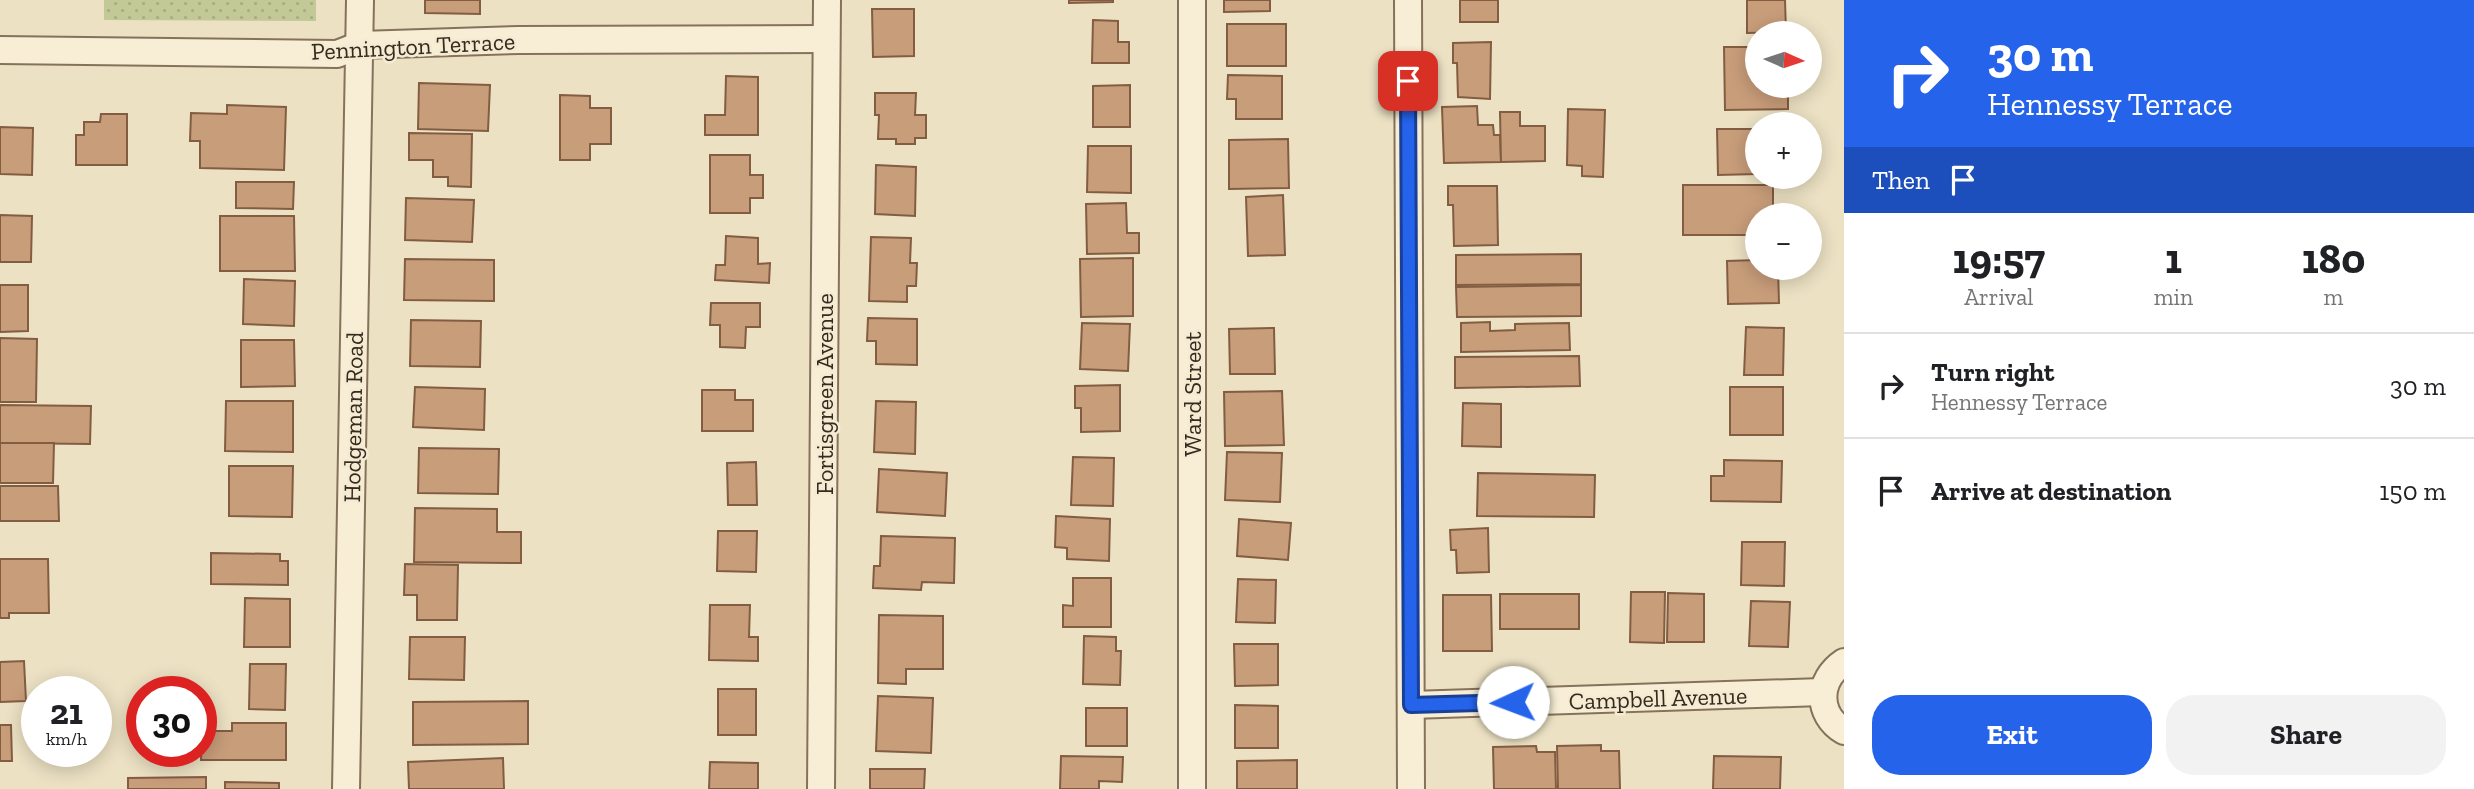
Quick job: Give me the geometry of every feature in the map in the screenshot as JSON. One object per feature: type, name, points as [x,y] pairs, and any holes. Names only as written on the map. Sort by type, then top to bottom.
[{"type":"street","name":"Hodgeman Road","points":[[345,789],[360,0]]},
{"type":"street","name":"Fortisgreen Avenue","points":[[821,789],[827,0]]},
{"type":"street","name":"Ward Street","points":[[1192,0],[1192,789]]},
{"type":"street","points":[[1408,0],[1411,789]]},
{"type":"street","name":"Pennington Terrace","points":[[0,50],[337,54],[360,45],[519,40],[826,39]]},
{"type":"street","points":[[1844,662],[1833,669],[1822,692],[1825,713],[1835,726],[1844,732]]},
{"type":"street","name":"Campbell Avenue","points":[[1411,705],[1822,692]]},
{"type":"green space","points":[[104,0],[316,0],[316,21],[104,20]]},
{"type":"building","points":[[425,0],[480,0],[480,14],[425,13]]},
{"type":"building","points":[[1069,0],[1113,0],[1113,2],[1069,3]]},
{"type":"building","points":[[1224,0],[1270,0],[1270,11],[1224,12]]},
{"type":"building","points":[[1460,0],[1498,0],[1498,22],[1460,22]]},
{"type":"building","points":[[1747,0],[1785,0],[1786,21],[1747,21]]},
{"type":"building","points":[[872,9],[914,9],[914,56],[873,57]]},
{"type":"building","points":[[1093,20],[1118,21],[1118,42],[1129,42],[1129,63],[1092,63]]},
{"type":"building","points":[[1227,24],[1286,24],[1286,66],[1227,66]]},
{"type":"building","points":[[1491,42],[1490,99],[1458,97],[1457,63],[1453,63],[1453,43]]},
{"type":"building","points":[[1724,47],[1745,47],[1745,98],[1788,98],[1788,109],[1725,110]]},
{"type":"building","points":[[1228,75],[1282,76],[1282,119],[1236,119],[1236,99],[1227,99]]},
{"type":"building","points":[[726,76],[758,77],[758,135],[705,135],[705,115],[725,115]]},
{"type":"building","points":[[419,83],[490,85],[488,131],[418,129]]},
{"type":"building","points":[[1130,85],[1130,127],[1093,127],[1093,86]]},
{"type":"building","points":[[875,93],[916,93],[915,115],[926,115],[926,138],[915,138],[915,144],[896,144],[896,139],[878,139],[879,115],[875,115]]},
{"type":"building","points":[[560,95],[590,96],[590,108],[611,108],[611,144],[590,144],[590,160],[560,160]]},
{"type":"building","points":[[227,105],[286,107],[284,170],[200,168],[200,141],[190,141],[191,113],[227,114]]},
{"type":"building","points":[[1477,106],[1478,125],[1493,125],[1494,135],[1500,135],[1501,162],[1444,163],[1442,107]]},
{"type":"building","points":[[1568,109],[1605,110],[1603,177],[1582,176],[1582,166],[1567,165]]},
{"type":"building","points":[[1500,112],[1520,112],[1520,126],[1545,126],[1545,161],[1501,162]]},
{"type":"building","points":[[101,114],[127,114],[127,165],[76,165],[76,135],[84,135],[84,122],[100,122]]},
{"type":"building","points":[[0,127],[33,128],[32,175],[0,174]]},
{"type":"building","points":[[1717,129],[1745,129],[1745,174],[1718,175]]},
{"type":"building","points":[[409,133],[472,134],[471,187],[448,186],[448,177],[433,177],[433,160],[409,160]]},
{"type":"building","points":[[1288,139],[1289,188],[1229,189],[1229,140]]},
{"type":"building","points":[[1088,146],[1131,146],[1131,193],[1087,192]]},
{"type":"building","points":[[710,155],[750,155],[750,175],[763,175],[763,198],[750,198],[750,213],[710,213]]},
{"type":"building","points":[[876,165],[916,167],[915,216],[875,214]]},
{"type":"building","points":[[236,182],[294,182],[293,209],[236,208]]},
{"type":"building","points":[[1683,185],[1745,185],[1745,189],[1773,189],[1773,203],[1745,203],[1745,235],[1683,235]]},
{"type":"building","points":[[1448,186],[1497,186],[1498,245],[1454,246],[1453,205],[1448,205]]},
{"type":"building","points":[[1283,195],[1285,255],[1248,256],[1246,197]]},
{"type":"building","points":[[406,198],[474,200],[472,242],[405,240]]},
{"type":"building","points":[[1126,203],[1127,233],[1139,233],[1139,253],[1087,254],[1086,204]]},
{"type":"building","points":[[0,215],[32,216],[31,262],[0,262]]},
{"type":"building","points":[[220,216],[294,216],[295,271],[220,271]]},
{"type":"building","points":[[726,236],[758,238],[758,264],[770,263],[769,283],[715,280],[716,265],[725,265]]},
{"type":"building","points":[[871,237],[911,238],[910,263],[917,263],[916,286],[907,286],[907,302],[869,301]]},
{"type":"building","points":[[1581,254],[1581,284],[1456,285],[1456,255]]},
{"type":"building","points":[[1133,258],[1133,316],[1081,317],[1080,259]]},
{"type":"building","points":[[405,259],[494,260],[494,301],[404,300]]},
{"type":"building","points":[[1745,260],[1745,280],[1778,280],[1779,303],[1728,304],[1727,261]]},
{"type":"building","points":[[244,279],[295,281],[294,326],[243,324]]},
{"type":"building","points":[[0,285],[28,285],[28,331],[0,332]]},
{"type":"building","points":[[1581,285],[1581,316],[1457,317],[1456,287]]},
{"type":"building","points":[[711,303],[760,303],[760,327],[746,327],[745,348],[720,347],[720,325],[710,325]]},
{"type":"building","points":[[868,318],[917,319],[917,365],[876,364],[876,341],[867,341]]},
{"type":"building","points":[[411,320],[481,321],[480,367],[410,366]]},
{"type":"building","points":[[1490,322],[1490,331],[1515,330],[1515,324],[1569,323],[1570,350],[1461,352],[1461,323]]},
{"type":"building","points":[[1082,323],[1130,324],[1128,371],[1080,369]]},
{"type":"building","points":[[1746,327],[1784,328],[1783,375],[1744,375]]},
{"type":"building","points":[[1274,328],[1275,374],[1230,374],[1229,329]]},
{"type":"building","points":[[0,338],[37,339],[36,402],[0,402]]},
{"type":"building","points":[[241,340],[294,340],[295,386],[241,387]]},
{"type":"building","points":[[1579,356],[1580,386],[1455,388],[1455,357]]},
{"type":"building","points":[[1120,385],[1120,431],[1081,432],[1081,408],[1075,408],[1075,386]]},
{"type":"building","points":[[415,387],[485,389],[484,430],[413,427]]},
{"type":"building","points":[[1730,387],[1783,387],[1783,435],[1730,435]]},
{"type":"building","points":[[702,390],[735,390],[735,400],[753,400],[753,431],[702,431]]},
{"type":"building","points":[[1282,391],[1284,445],[1225,446],[1224,392]]},
{"type":"building","points":[[226,401],[293,401],[293,452],[225,451]]},
{"type":"building","points":[[876,401],[916,402],[915,454],[874,452]]},
{"type":"building","points":[[1463,403],[1501,404],[1501,447],[1462,446]]},
{"type":"building","points":[[0,405],[91,406],[90,444],[0,443]]},
{"type":"building","points":[[0,443],[54,443],[53,483],[0,483]]},
{"type":"building","points":[[419,448],[499,449],[498,494],[418,493]]},
{"type":"building","points":[[1227,452],[1282,453],[1280,502],[1225,500]]},
{"type":"building","points":[[1073,457],[1114,458],[1113,506],[1071,505]]},
{"type":"building","points":[[1724,460],[1782,461],[1781,502],[1711,501],[1711,476],[1724,476]]},
{"type":"building","points":[[756,462],[757,505],[728,505],[727,463]]},
{"type":"building","points":[[229,466],[293,466],[292,517],[229,516]]},
{"type":"building","points":[[879,469],[947,473],[945,516],[877,512]]},
{"type":"building","points":[[1478,473],[1595,475],[1594,517],[1477,516]]},
{"type":"building","points":[[0,486],[58,486],[59,521],[0,521]]},
{"type":"building","points":[[415,508],[497,509],[497,532],[521,532],[521,563],[414,562]]},
{"type":"building","points":[[1056,516],[1110,519],[1109,561],[1067,559],[1067,548],[1055,547]]},
{"type":"building","points":[[1239,519],[1291,523],[1288,560],[1237,556]]},
{"type":"building","points":[[1488,528],[1489,572],[1457,573],[1456,550],[1451,550],[1450,530]]},
{"type":"building","points":[[718,531],[757,531],[756,572],[717,571]]},
{"type":"building","points":[[881,536],[955,538],[954,583],[922,582],[921,590],[873,588],[874,566],[880,566]]},
{"type":"building","points":[[1742,542],[1785,542],[1784,586],[1741,585]]},
{"type":"building","points":[[211,553],[280,554],[280,561],[288,561],[288,585],[211,584]]},
{"type":"building","points":[[0,559],[48,559],[49,613],[9,613],[9,618],[0,618]]},
{"type":"building","points":[[405,564],[458,565],[457,620],[417,620],[417,595],[404,595]]},
{"type":"building","points":[[1073,578],[1111,578],[1111,627],[1063,627],[1063,605],[1073,606]]},
{"type":"building","points":[[1238,579],[1276,580],[1275,623],[1236,622]]},
{"type":"building","points":[[1631,592],[1665,592],[1664,643],[1630,642]]},
{"type":"building","points":[[1668,593],[1704,594],[1704,642],[1667,642]]},
{"type":"building","points":[[1500,594],[1579,594],[1579,629],[1500,629]]},
{"type":"building","points":[[1443,595],[1491,595],[1492,651],[1443,651]]},
{"type":"building","points":[[245,598],[290,599],[290,647],[244,647]]},
{"type":"building","points":[[1751,601],[1790,602],[1788,647],[1749,646]]},
{"type":"building","points":[[710,605],[750,605],[749,637],[758,637],[758,661],[709,660]]},
{"type":"building","points":[[879,615],[943,616],[943,669],[906,669],[906,684],[878,683]]},
{"type":"building","points":[[1084,636],[1116,637],[1116,651],[1121,651],[1120,685],[1083,684]]},
{"type":"building","points":[[410,637],[465,637],[464,680],[409,679]]},
{"type":"building","points":[[1234,644],[1278,644],[1278,685],[1235,686]]},
{"type":"building","points":[[24,661],[21,701],[0,702],[0,662]]},
{"type":"building","points":[[250,664],[286,664],[285,710],[249,709]]},
{"type":"building","points":[[718,689],[756,689],[756,735],[718,735]]},
{"type":"building","points":[[878,696],[933,698],[931,753],[876,751]]},
{"type":"building","points":[[528,701],[528,744],[413,745],[413,702]]},
{"type":"building","points":[[1235,705],[1278,706],[1278,748],[1235,748]]},
{"type":"building","points":[[1086,708],[1127,708],[1127,746],[1086,746]]},
{"type":"building","points":[[232,723],[286,723],[286,760],[217,760],[217,731],[232,731]]},
{"type":"building","points":[[0,725],[11,725],[12,761],[0,761]]},
{"type":"building","points":[[1601,745],[1601,751],[1619,751],[1620,789],[1558,789],[1557,746]]},
{"type":"building","points":[[1536,746],[1537,752],[1555,752],[1556,789],[1494,789],[1493,747]]},
{"type":"building","points":[[1061,756],[1123,757],[1122,782],[1099,781],[1099,789],[1060,789]]},
{"type":"building","points":[[1714,756],[1781,757],[1780,789],[1713,789]]},
{"type":"building","points":[[503,758],[504,789],[409,789],[408,762]]},
{"type":"building","points":[[1297,760],[1297,789],[1237,789],[1237,761]]},
{"type":"building","points":[[710,762],[758,763],[758,789],[709,789]]},
{"type":"building","points":[[870,769],[925,769],[924,789],[870,789]]},
{"type":"building","points":[[206,777],[206,789],[128,789],[128,778]]},
{"type":"building","points":[[225,782],[279,783],[279,789],[225,789]]},
{"type":"route","points":[[1408,81],[1411,705],[1513,702]]}]
